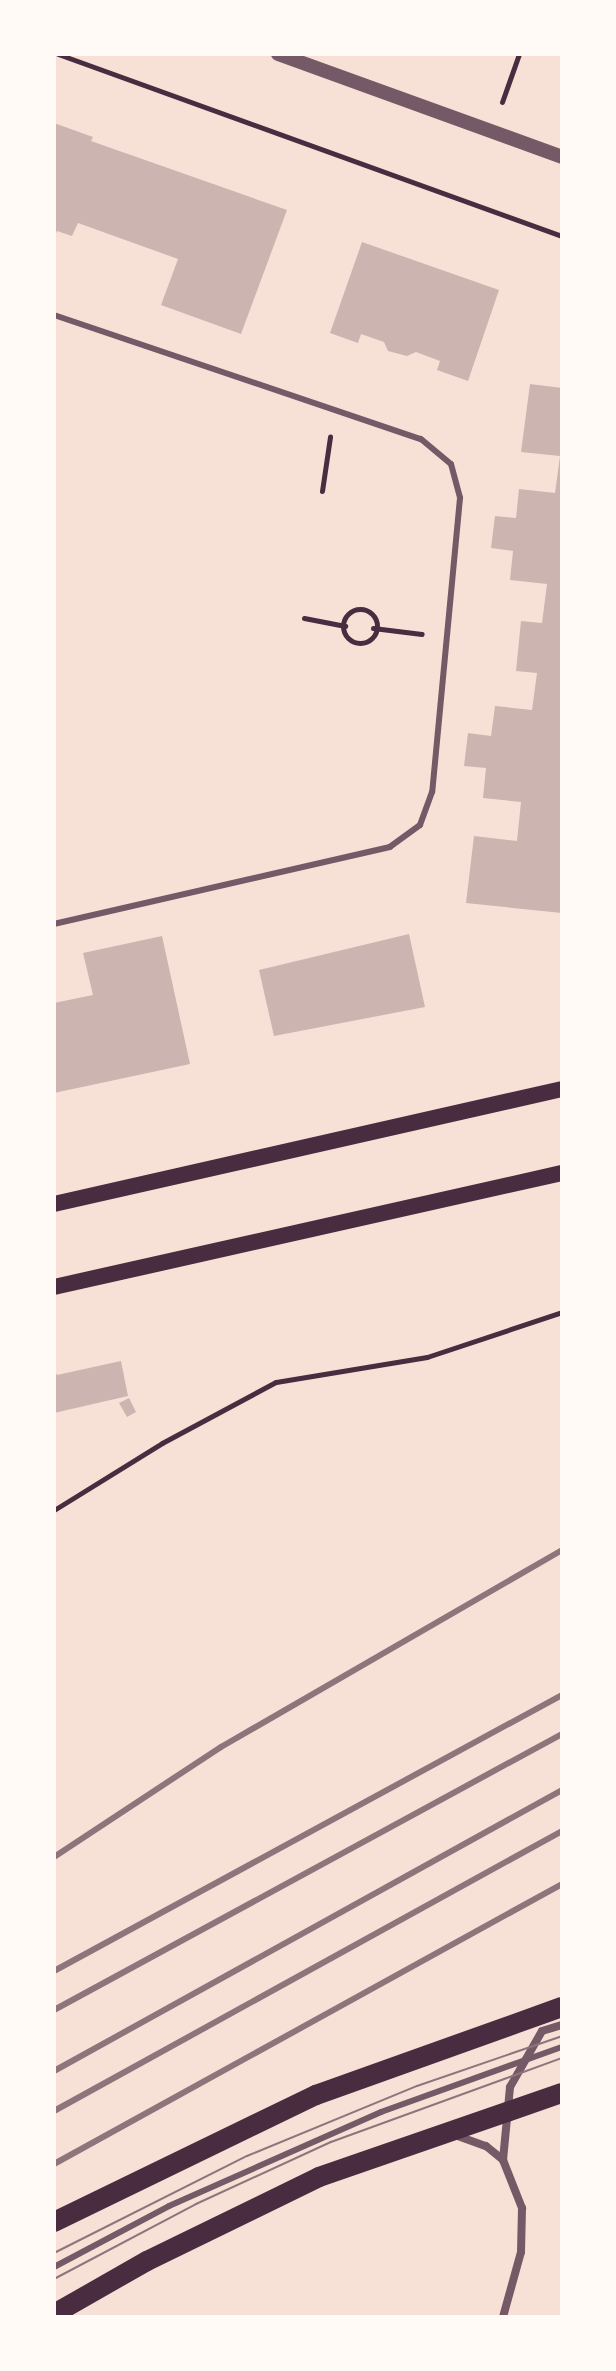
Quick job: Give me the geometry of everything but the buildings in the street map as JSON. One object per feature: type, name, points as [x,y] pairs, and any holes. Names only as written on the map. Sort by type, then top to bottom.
[{"type":"main road","points":[[54,1204],[562,1089]]},
{"type":"main road","points":[[54,1287],[562,1173]]},
{"type":"main road","points":[[54,2222],[316,2095],[562,2007]]},
{"type":"main road","points":[[54,2314],[236,2216],[430,2135],[562,2093]]},
{"type":"street","points":[[278,54],[562,157]]},
{"type":"street","points":[[503,2317],[521,2252],[522,2208],[503,2160],[510,2087],[542,2031],[562,2025]]},
{"type":"street","points":[[430,2135],[460,2136],[503,2160]]},
{"type":"lane","points":[[54,315],[421,439],[451,464],[460,498],[432,792],[420,825],[390,847],[54,924]]},
{"type":"lane","points":[[54,2267],[169,2206],[338,2131],[562,2047]]},
{"type":"path","points":[[58,54],[562,236]]},
{"type":"path","points":[[492,132],[519,54]]},
{"type":"path","points":[[322,491],[330,435],[323,406]]},
{"type":"path","points":[[359,606],[373,615],[373,628],[362,646],[347,639],[345,626],[350,611],[359,606]]},
{"type":"path","points":[[304,618],[345,626]]},
{"type":"path","points":[[373,628],[447,638]]},
{"type":"path","points":[[54,1510],[162,1443],[276,1382],[427,1357],[562,1312]]},
{"type":"tram line","points":[[54,2253],[247,2156],[417,2086],[562,2036]]},
{"type":"tram line","points":[[54,2279],[196,2204],[331,2142],[562,2058]]},
{"type":"railway","points":[[54,1857],[221,1747],[562,1550]]},
{"type":"railway","points":[[54,1971],[562,1695]]},
{"type":"railway","points":[[54,2010],[562,1734]]},
{"type":"railway","points":[[54,2071],[562,1790]]},
{"type":"railway","points":[[54,2111],[562,1831]]},
{"type":"railway","points":[[54,2164],[562,1884]]}]
